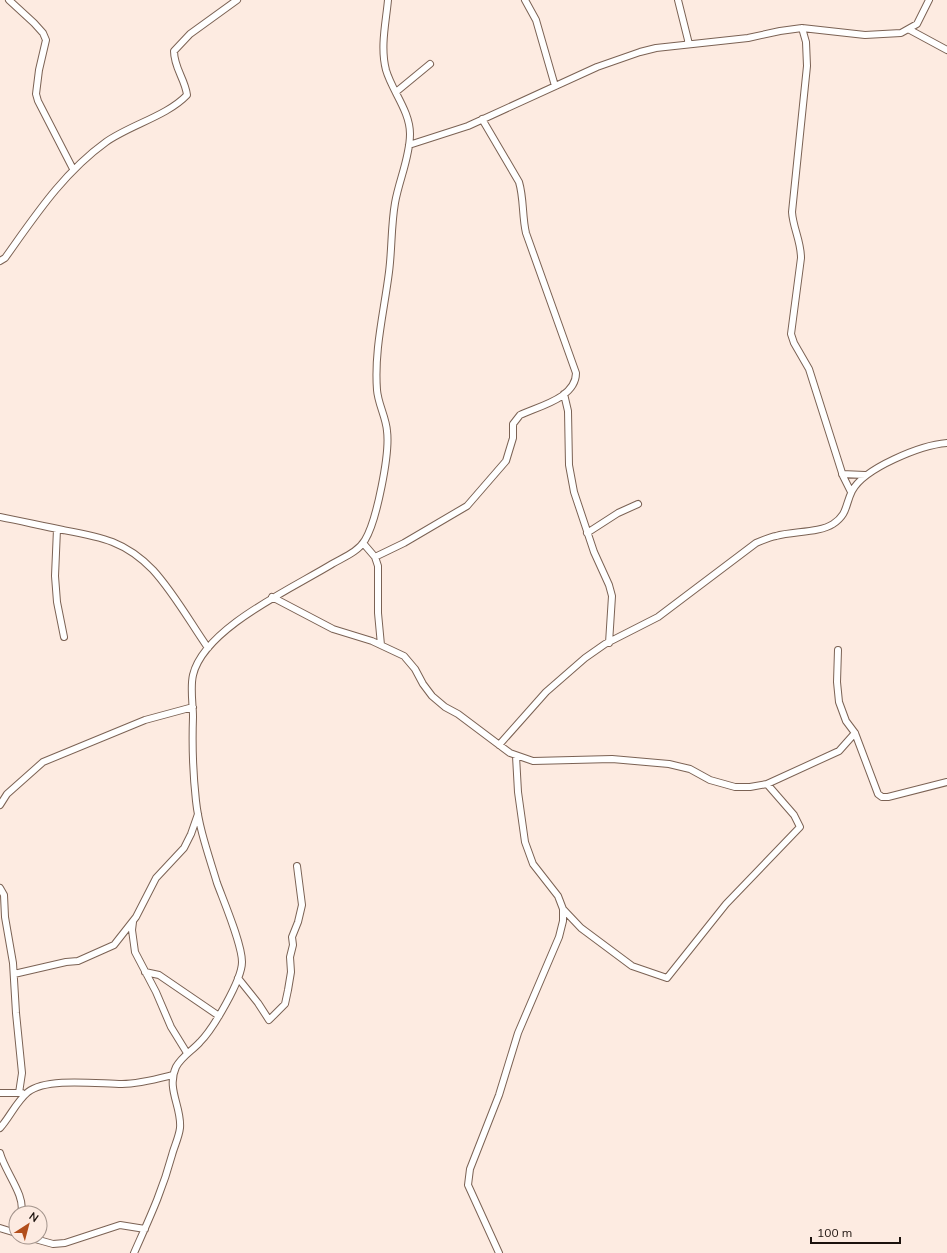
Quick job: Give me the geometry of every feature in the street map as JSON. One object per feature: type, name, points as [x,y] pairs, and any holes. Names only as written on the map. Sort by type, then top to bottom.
[{"type":"street","points":[[11,0],[43,33],[45,46],[39,70],[36,94],[38,101],[73,169]]},
{"type":"street","points":[[0,262],[5,258],[42,205],[73,169],[90,154],[124,129],[187,95],[186,88],[174,62],[174,51],[190,34],[237,0]]},
{"type":"street","points":[[134,1253],[158,1202],[180,1128],[172,1090],[173,1075],[177,1065],[187,1053],[201,1041],[219,1016],[242,970],[242,957],[207,851],[196,803],[193,676],[200,659],[208,648],[244,616],[272,597],[357,550],[363,543],[375,515],[388,436],[384,414],[377,393],[381,315],[391,258],[391,227],[396,196],[409,145],[410,131],[408,120],[384,65],[383,44],[388,0]]},
{"type":"street","points":[[525,0],[536,20],[555,86]]},
{"type":"street","points":[[678,0],[689,44]]},
{"type":"street","points":[[409,145],[482,119],[597,67],[640,52],[689,44],[748,38],[802,28],[865,35],[901,33],[910,30],[917,24],[929,0]]},
{"type":"street","points":[[802,28],[806,42],[807,66],[792,212],[792,220],[801,246],[801,258],[792,334],[794,343],[809,369],[842,474],[851,492]]},
{"type":"street","points":[[910,30],[947,50]]},
{"type":"street","points":[[396,92],[430,64]]},
{"type":"street","points":[[375,557],[404,544],[467,506],[506,461],[511,449],[513,424],[516,419],[520,415],[564,394],[574,386],[576,373],[550,304],[526,233],[523,218],[522,192],[519,182],[482,119]]},
{"type":"street","points":[[564,394],[568,411],[570,465],[574,492],[587,533],[612,596],[609,642]]},
{"type":"street","points":[[499,745],[546,692],[585,658],[609,642],[658,617],[756,543],[776,536],[821,529],[831,525],[841,518],[848,505],[851,492],[865,475],[913,451],[947,443]]},
{"type":"street","points":[[842,474],[865,475]]},
{"type":"street","points":[[587,533],[618,513],[638,504]]},
{"type":"street","points":[[0,516],[57,529],[94,535],[129,550],[152,570],[166,586],[208,648]]},
{"type":"street","points":[[57,529],[55,576],[57,602],[64,637]]},
{"type":"street","points":[[363,543],[375,557],[380,576],[378,613],[381,645]]},
{"type":"street","points":[[272,597],[333,628],[381,645],[404,656],[415,669],[422,684],[432,696],[445,707],[458,714],[516,756],[533,761],[612,759],[669,764],[690,769],[710,780],[735,787],[750,787],[767,784],[839,751],[855,733]]},
{"type":"street","points":[[838,650],[837,682],[839,702],[846,721],[855,733],[878,794],[882,797],[888,797],[947,782]]},
{"type":"street","points":[[0,805],[7,794],[43,762],[145,720],[193,707]]},
{"type":"street","points":[[499,1253],[468,1185],[470,1169],[498,1095],[518,1033],[559,937],[563,921],[563,909],[558,896],[532,864],[525,842],[518,792],[516,756]]},
{"type":"street","points":[[563,909],[581,928],[632,966],[667,978],[705,929],[740,888],[800,827],[794,815],[767,784]]},
{"type":"street","points":[[14,974],[66,962],[78,961],[114,946],[133,922],[156,878],[184,848],[192,834],[198,814]]},
{"type":"street","points":[[238,978],[258,1003],[269,1020],[284,1004],[291,972],[292,937],[298,922],[302,905],[298,866]]},
{"type":"street","points":[[0,888],[4,895],[5,917],[10,935],[14,974],[22,1073],[19,1093]]},
{"type":"street","points":[[133,922],[132,930],[135,952],[156,992],[170,1027],[187,1053]]},
{"type":"street","points":[[145,972],[158,975],[219,1016]]},
{"type":"street","points":[[0,1092],[28,1092],[47,1085],[72,1082],[123,1084],[173,1075]]},
{"type":"street","points":[[0,1128],[12,1110],[28,1092]]},
{"type":"street","points":[[0,1153],[5,1168],[22,1201],[22,1205]]},
{"type":"street","points":[[48,1243],[53,1244],[65,1243],[120,1225],[145,1229]]}]
